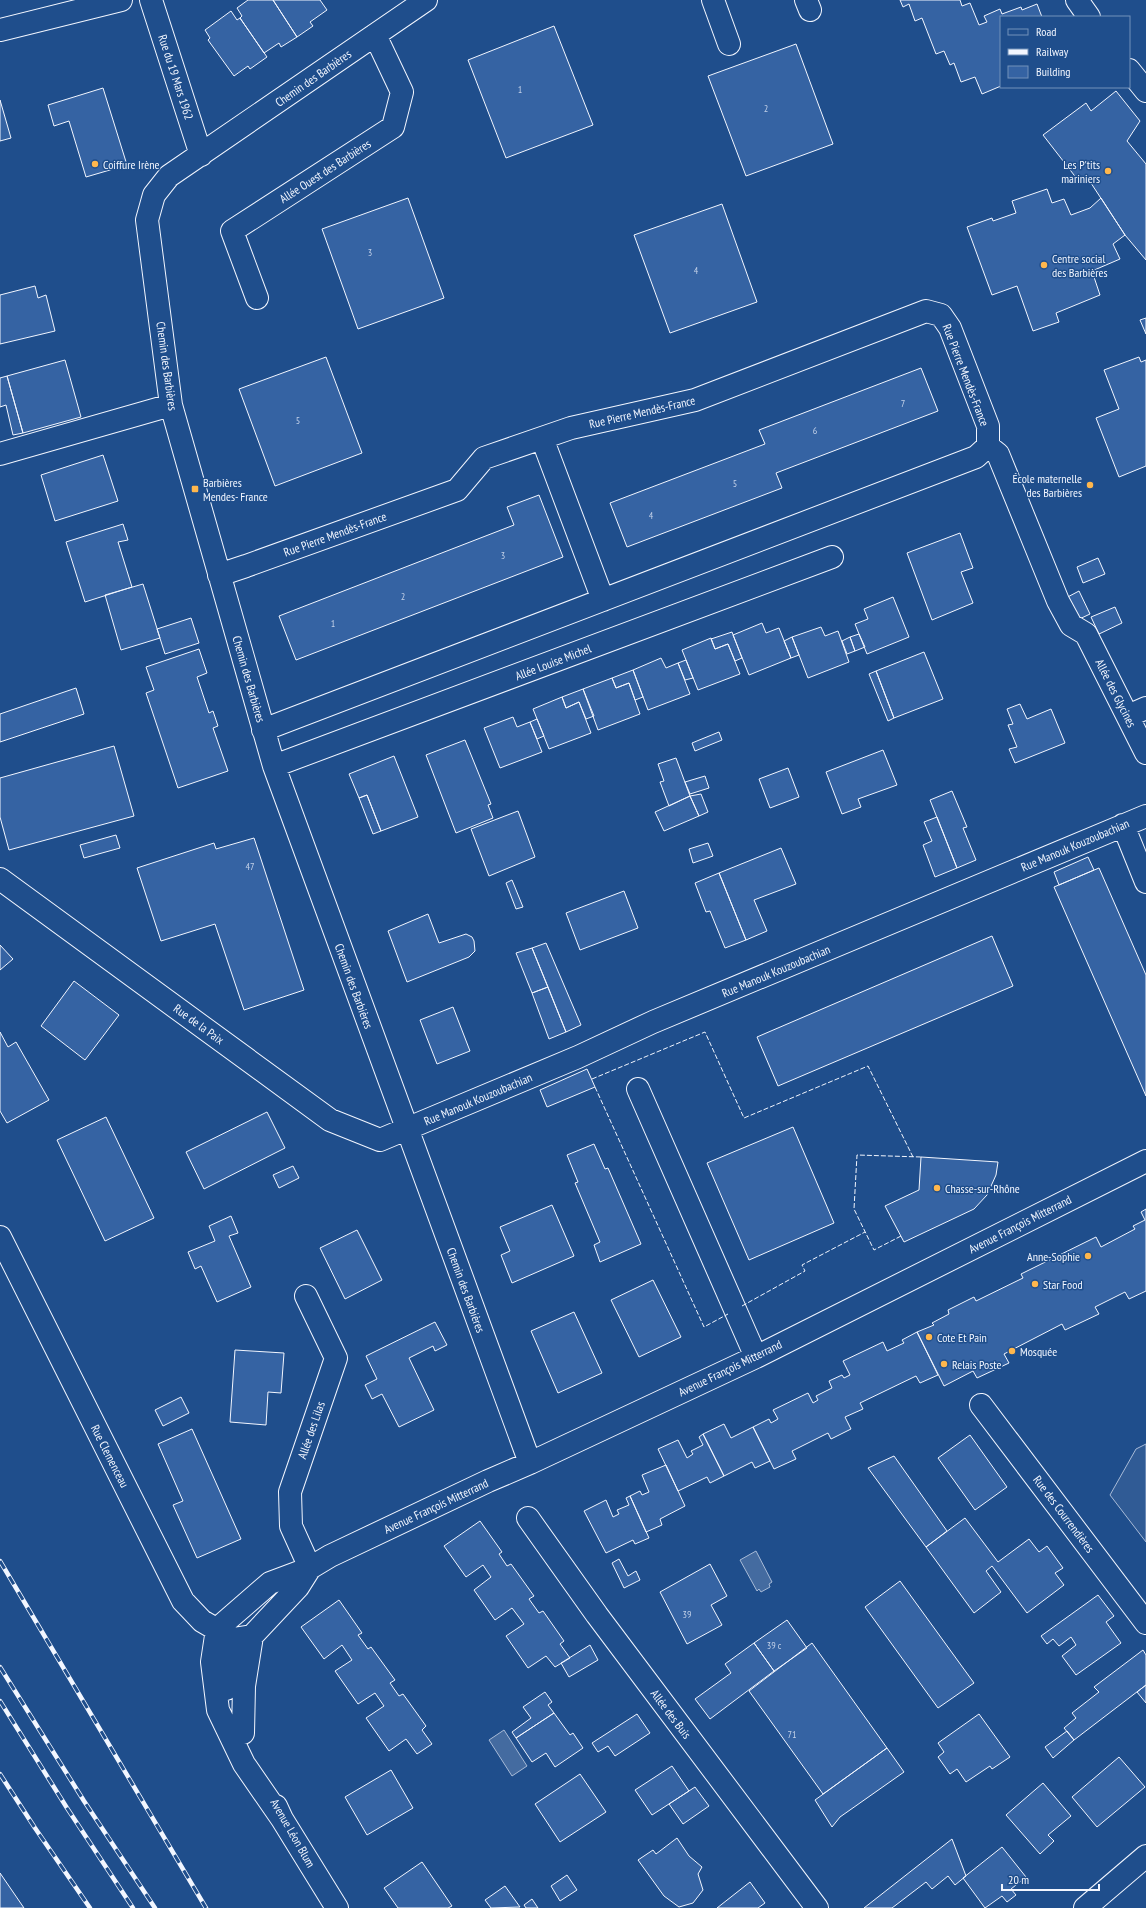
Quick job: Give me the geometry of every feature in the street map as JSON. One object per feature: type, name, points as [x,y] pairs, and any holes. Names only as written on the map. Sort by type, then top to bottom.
[{"type":"street","points":[[0,30],[121,0]]},
{"type":"street","name":"Rue du 19 Mars 1962","points":[[151,0],[201,155]]},
{"type":"street","name":"Chemin des Barbières","points":[[426,0],[170,176],[154,195],[147,220],[171,405],[274,766],[530,1463]]},
{"type":"street","points":[[713,0],[729,44]]},
{"type":"street","points":[[1077,0],[1088,16]]},
{"type":"street","name":"Allée Ouest des Barbières","points":[[257,298],[232,232],[393,127],[402,92],[375,35]]},
{"type":"street","points":[[1130,71],[1146,91]]},
{"type":"street","name":"Rue Pierre Mendès-France","points":[[219,574],[246,566],[457,490],[484,458],[570,428],[695,400],[926,311],[941,315],[950,328],[988,426],[988,446]]},
{"type":"street","points":[[0,454],[171,405]]},
{"type":"street","points":[[542,438],[603,600]]},
{"type":"street","points":[[263,730],[976,458],[988,446]]},
{"type":"street","name":"Allée des Glycines","points":[[988,446],[998,454],[1058,601],[1071,626],[1086,634],[1137,712],[1146,753]]},
{"type":"street","name":"Allée Louise Michel","points":[[274,766],[832,557]]},
{"type":"street","name":"Rue Manouk Kouzoubachian","points":[[407,1129],[578,1057],[654,1022],[1146,816]]},
{"type":"street","points":[[1123,825],[1146,882]]},
{"type":"street","name":"Rue de la Paix","points":[[0,879],[330,1120],[380,1140],[407,1129]]},
{"type":"street","points":[[638,1089],[756,1357]]},
{"type":"street","name":"Avenue François Mitterrand","points":[[234,1635],[270,1583],[310,1568],[330,1556],[488,1481],[530,1463],[756,1357],[1146,1161]]},
{"type":"street","name":"Rue Clemenceau","points":[[0,1237],[183,1601],[202,1621],[234,1635]]},
{"type":"street","name":"Allée des Lilas","points":[[306,1296],[336,1358],[290,1492],[291,1526],[310,1568]]},
{"type":"street","name":"Rue des Courrendières","points":[[981,1406],[1146,1623]]},
{"type":"street","name":"Allée des Buis","points":[[528,1518],[597,1615],[817,1908]]},
{"type":"street","name":"Avenue François Mitterrand","points":[[234,1635],[298,1587],[310,1568]]},
{"type":"street","points":[[234,1635],[212,1662],[218,1710],[244,1764],[282,1819]]},
{"type":"street","name":"Avenue Léon Blum","points":[[234,1635],[244,1686],[243,1733],[282,1819],[337,1908]]},
{"type":"street","points":[[1085,1908],[1146,1856]]},
{"type":"shaded area","points":[[1146,1444],[1146,1542],[1110,1495],[1136,1449]]},
{"type":"shaded area","points":[[756,1551],[772,1582],[769,1584],[770,1587],[761,1592],[759,1589],[757,1591],[740,1560]]},
{"type":"shaded area","points":[[504,1730],[527,1766],[512,1776],[489,1740]]},
{"type":"building","points":[[248,0],[273,0],[297,37],[281,47],[279,43],[264,53],[240,18],[242,16],[237,8]]},
{"type":"building","points":[[273,0],[320,0],[327,10],[310,22],[313,26],[297,37]]},
{"type":"building","points":[[900,0],[960,0],[962,6],[970,3],[979,25],[987,22],[984,16],[1000,9],[1002,14],[1021,7],[1022,10],[1037,4],[1042,16],[1000,16],[1000,86],[982,94],[975,77],[961,82],[954,63],[950,65],[944,51],[936,54],[922,18],[915,21],[909,4],[903,7]]},
{"type":"building","points":[[231,11],[237,20],[240,18],[267,57],[250,69],[248,66],[234,76],[208,40],[210,38],[205,30]]},
{"type":"building","points":[[554,26],[593,125],[506,158],[468,60]]},
{"type":"building","points":[[796,44],[833,144],[746,176],[708,76]]},
{"type":"building","points":[[103,88],[127,165],[86,177],[69,121],[54,126],[48,105]]},
{"type":"building","name":"Les P'tits mariniers","points":[[1116,91],[1140,121],[1127,141],[1146,164],[1146,260],[1125,235],[1087,177],[1081,184],[1043,135],[1086,103],[1091,111]]},
{"type":"building","points":[[0,100],[11,138],[0,141]]},
{"type":"building","name":"Centre social des Barbières","points":[[1047,189],[1052,203],[1064,199],[1071,215],[1090,208],[1101,198],[1125,235],[1113,244],[1120,259],[1092,271],[1100,295],[1056,313],[1059,322],[1033,331],[1017,286],[992,295],[967,227],[992,218],[993,221],[1016,213],[1012,201]]},
{"type":"building","points":[[408,198],[444,298],[358,329],[322,229]]},
{"type":"building","points":[[722,204],[757,302],[670,333],[634,235]]},
{"type":"building","points":[[35,286],[38,298],[46,295],[55,331],[0,344],[0,295]]},
{"type":"building","points":[[1146,318],[1146,334],[1140,320]]},
{"type":"building","points":[[326,357],[362,453],[275,486],[239,389]]},
{"type":"building","points":[[1139,357],[1141,362],[1146,360],[1146,466],[1119,477],[1096,418],[1119,409],[1104,370]]},
{"type":"building","points":[[65,360],[81,417],[23,433],[7,376]]},
{"type":"building","points":[[921,368],[938,411],[776,473],[782,488],[627,547],[610,503],[765,444],[759,430]]},
{"type":"building","points":[[7,376],[23,433],[13,435],[6,405],[0,407],[0,378]]},
{"type":"building","points":[[103,455],[118,501],[55,521],[41,475]]},
{"type":"building","points":[[539,495],[563,557],[296,660],[279,616],[514,525],[507,507]]},
{"type":"building","points":[[123,524],[128,540],[118,542],[132,587],[85,602],[66,542]]},
{"type":"building","points":[[960,533],[973,568],[961,572],[973,603],[932,620],[907,553]]},
{"type":"building","points":[[1098,558],[1105,574],[1083,583],[1077,567]]},
{"type":"building","points":[[143,584],[160,638],[121,650],[105,595]]},
{"type":"building","points":[[1079,591],[1090,614],[1073,622],[1062,600]]},
{"type":"building","points":[[893,597],[909,637],[867,654],[855,624],[868,619],[864,609]]},
{"type":"building","points":[[1115,607],[1122,623],[1099,634],[1091,617]]},
{"type":"building","points":[[191,618],[199,643],[165,654],[157,629]]},
{"type":"building","points":[[762,623],[766,633],[779,628],[791,658],[749,675],[733,635]]},
{"type":"building","points":[[821,627],[825,636],[838,631],[849,662],[808,678],[792,637]]},
{"type":"building","points":[[732,632],[742,658],[735,661],[728,644],[715,649],[711,639]]},
{"type":"building","points":[[859,634],[865,647],[855,651],[850,637]]},
{"type":"building","points":[[792,637],[799,655],[791,658],[784,641]]},
{"type":"building","points":[[850,637],[855,651],[847,654],[842,641]]},
{"type":"building","points":[[711,638],[715,649],[728,644],[740,674],[698,690],[682,650]]},
{"type":"building","points":[[199,649],[207,673],[197,677],[209,713],[213,711],[218,726],[213,728],[228,771],[178,788],[146,693],[154,690],[146,667]]},
{"type":"building","points":[[924,652],[943,699],[894,718],[876,671]]},
{"type":"building","points":[[661,658],[666,668],[678,663],[690,694],[648,710],[633,670]]},
{"type":"building","points":[[686,660],[693,678],[685,680],[678,663]]},
{"type":"building","points":[[633,670],[643,697],[635,700],[629,683],[616,688],[612,678]]},
{"type":"building","points":[[876,671],[894,718],[888,721],[869,674]]},
{"type":"building","points":[[612,678],[616,688],[629,683],[640,714],[598,730],[583,689]]},
{"type":"building","points":[[76,688],[84,714],[0,742],[0,714]]},
{"type":"building","points":[[583,689],[594,716],[586,719],[579,702],[566,708],[562,697]]},
{"type":"building","points":[[562,697],[566,708],[579,702],[591,733],[549,749],[533,709]]},
{"type":"building","points":[[1020,704],[1027,719],[1051,709],[1065,743],[1015,763],[1009,749],[1017,747],[1008,725],[1013,724],[1007,709]]},
{"type":"building","points":[[513,717],[517,727],[530,722],[542,752],[500,768],[484,728]]},
{"type":"building","points":[[537,719],[544,736],[537,739],[530,722]]},
{"type":"building","points":[[719,732],[722,740],[695,751],[692,743]]},
{"type":"building","points":[[465,740],[491,804],[488,805],[493,818],[456,833],[426,755]]},
{"type":"building","points":[[114,746],[134,816],[9,850],[0,817],[0,778]]},
{"type":"building","points":[[883,750],[897,785],[858,799],[861,807],[842,814],[826,772]]},
{"type":"building","points":[[394,756],[418,817],[381,831],[367,795],[359,798],[349,774]]},
{"type":"building","points":[[676,758],[690,796],[669,806],[660,782],[664,781],[658,764]]},
{"type":"building","points":[[788,768],[799,797],[770,808],[759,779]]},
{"type":"building","points":[[705,776],[709,788],[690,794],[685,782]]},
{"type":"building","points":[[952,791],[967,827],[963,828],[976,860],[957,868],[930,800]]},
{"type":"building","points":[[701,794],[708,812],[699,816],[690,796]]},
{"type":"building","points":[[367,795],[381,831],[373,834],[359,798]]},
{"type":"building","points":[[690,796],[699,816],[664,831],[655,812]]},
{"type":"building","points":[[518,811],[535,857],[489,876],[471,829]]},
{"type":"building","points":[[937,817],[957,868],[935,877],[923,845],[932,841],[924,822]]},
{"type":"building","points":[[116,835],[120,848],[84,858],[80,845]]},
{"type":"building","points":[[254,838],[304,990],[244,1010],[215,924],[161,941],[137,868],[214,843],[216,849]]},
{"type":"building","points":[[708,843],[713,856],[693,863],[689,849]]},
{"type":"building","points":[[781,848],[796,884],[754,900],[767,931],[746,940],[719,873]]},
{"type":"building","points":[[1088,857],[1094,870],[1059,885],[1054,872]]},
{"type":"building","points":[[1099,868],[1146,975],[1146,1096],[1054,887]]},
{"type":"building","points":[[719,873],[746,940],[725,948],[710,911],[706,912],[695,883]]},
{"type":"building","points":[[512,880],[523,907],[516,909],[506,883]]},
{"type":"building","points":[[624,891],[638,928],[580,950],[566,913]]},
{"type":"building","points":[[428,914],[439,943],[466,934],[472,937],[475,951],[469,957],[407,982],[388,931]]},
{"type":"building","points":[[992,936],[1013,986],[778,1086],[757,1037]]},
{"type":"building","points":[[546,943],[581,1025],[566,1032],[532,948]]},
{"type":"building","points":[[0,945],[13,959],[0,970]]},
{"type":"building","points":[[532,948],[548,987],[532,993],[516,953]]},
{"type":"building","points":[[74,981],[119,1015],[85,1060],[41,1026]]},
{"type":"building","points":[[548,987],[566,1032],[549,1039],[532,993]]},
{"type":"building","points":[[453,1007],[470,1051],[437,1064],[420,1020]]},
{"type":"building","points":[[0,1032],[8,1047],[16,1042],[49,1100],[7,1123],[0,1111]]},
{"type":"building","points":[[587,1069],[595,1087],[547,1107],[540,1090]]},
{"type":"building","points":[[267,1112],[285,1148],[204,1189],[186,1152]]},
{"type":"building","points":[[106,1117],[154,1218],[105,1241],[57,1140]]},
{"type":"building","points":[[793,1127],[834,1223],[749,1260],[707,1163]]},
{"type":"building","points":[[594,1144],[605,1169],[608,1168],[641,1244],[600,1262],[594,1245],[600,1242],[575,1183],[578,1182],[567,1155]]},
{"type":"building","points":[[921,1157],[998,1162],[996,1175],[987,1195],[974,1209],[904,1242],[885,1206],[919,1190]]},
{"type":"building","points":[[293,1166],[299,1178],[279,1188],[273,1175]]},
{"type":"building","points":[[552,1205],[574,1256],[512,1283],[501,1255],[510,1251],[500,1227]]},
{"type":"building","points":[[1146,1209],[1146,1291],[1129,1299],[1125,1292],[1095,1307],[1099,1314],[1065,1330],[1062,1324],[1004,1354],[1009,1363],[977,1378],[973,1371],[944,1386],[917,1332],[934,1325],[932,1323],[949,1314],[948,1310],[974,1297],[976,1301],[1023,1278],[1021,1274],[1096,1237],[1101,1247],[1135,1229],[1133,1226],[1145,1220],[1141,1212]]},
{"type":"building","points":[[231,1216],[238,1233],[229,1236],[251,1287],[217,1302],[201,1266],[195,1269],[188,1252],[215,1241],[209,1226]]},
{"type":"building","points":[[357,1230],[382,1280],[345,1299],[320,1248]]},
{"type":"building","points":[[653,1280],[681,1337],[639,1357],[611,1300]]},
{"type":"building","points":[[574,1312],[602,1373],[558,1393],[531,1331]]},
{"type":"building","points":[[435,1322],[447,1345],[435,1351],[433,1346],[409,1358],[434,1410],[399,1427],[382,1394],[372,1399],[365,1385],[377,1379],[366,1356]]},
{"type":"building","points":[[917,1332],[938,1375],[920,1383],[916,1376],[860,1403],[863,1409],[845,1417],[851,1429],[831,1439],[828,1433],[792,1451],[796,1459],[774,1469],[753,1427],[769,1419],[771,1423],[778,1419],[773,1410],[808,1393],[813,1403],[818,1400],[816,1396],[832,1388],[829,1381],[842,1375],[844,1378],[850,1375],[843,1361],[883,1342],[887,1351],[904,1343],[902,1340]]},
{"type":"building","points":[[235,1350],[284,1353],[281,1393],[268,1392],[266,1425],[230,1422]]},
{"type":"building","points":[[181,1397],[189,1413],[163,1426],[155,1410]]},
{"type":"building","points":[[724,1424],[731,1438],[753,1427],[770,1461],[755,1468],[752,1462],[724,1476],[703,1434]]},
{"type":"building","points":[[192,1429],[241,1539],[197,1558],[173,1505],[183,1501],[158,1444]]},
{"type":"building","points":[[703,1434],[724,1476],[710,1483],[707,1477],[678,1491],[658,1449],[678,1440],[687,1458],[693,1454],[691,1451],[703,1445],[699,1437]]},
{"type":"building","points":[[970,1435],[1007,1487],[975,1510],[938,1458]]},
{"type":"building","points":[[894,1456],[947,1531],[926,1547],[868,1468]]},
{"type":"building","points":[[666,1465],[685,1506],[660,1519],[662,1525],[646,1532],[630,1496],[640,1491],[642,1495],[649,1492],[642,1475]]},
{"type":"building","points":[[630,1496],[649,1538],[635,1544],[633,1540],[606,1553],[584,1511],[606,1500],[613,1517],[619,1514],[617,1510],[629,1505],[626,1498]]},
{"type":"building","points":[[965,1518],[998,1562],[1029,1539],[1039,1552],[1047,1546],[1063,1568],[1055,1573],[1064,1585],[1027,1613],[992,1566],[986,1571],[1001,1592],[974,1613],[926,1547]]},
{"type":"building","points":[[480,1521],[502,1552],[499,1554],[507,1566],[511,1564],[534,1596],[529,1599],[539,1613],[543,1611],[564,1641],[560,1644],[570,1658],[555,1667],[546,1656],[528,1668],[506,1636],[524,1624],[512,1608],[495,1620],[474,1590],[491,1577],[483,1565],[466,1577],[444,1546]]},
{"type":"building","points":[[619,1559],[628,1576],[636,1571],[640,1580],[624,1588],[612,1563]]},
{"type":"building","points":[[710,1564],[727,1596],[711,1605],[722,1625],[687,1644],[660,1592]]},
{"type":"building","points":[[900,1581],[974,1683],[938,1708],[865,1607]]},
{"type":"building","points":[[1098,1595],[1114,1616],[1106,1622],[1121,1643],[1076,1675],[1062,1656],[1076,1645],[1071,1637],[1059,1646],[1053,1639],[1047,1644],[1041,1636]]},
{"type":"building","points":[[339,1600],[362,1633],[358,1635],[368,1649],[371,1647],[395,1680],[390,1683],[399,1696],[403,1694],[426,1726],[422,1730],[432,1744],[417,1754],[406,1739],[389,1751],[366,1718],[384,1706],[375,1693],[358,1704],[335,1671],[352,1660],[342,1645],[324,1659],[301,1627]]},
{"type":"building","points":[[787,1620],[807,1648],[774,1671],[754,1643]]},
{"type":"building","points":[[754,1643],[774,1671],[710,1719],[695,1699],[731,1673],[725,1664]]},
{"type":"building","points":[[812,1643],[887,1748],[823,1794],[749,1691]]},
{"type":"building","points":[[590,1645],[598,1660],[569,1677],[561,1663]]},
{"type":"building","points":[[1143,1650],[1146,1655],[1146,1685],[1074,1740],[1064,1728],[1076,1718],[1072,1713],[1099,1692],[1094,1687]]},
{"type":"building","points":[[1146,1685],[1146,1703],[1137,1692]]},
{"type":"building","points":[[545,1692],[552,1702],[548,1705],[554,1713],[516,1738],[512,1732],[531,1718],[523,1707]]},
{"type":"building","points":[[554,1713],[570,1735],[573,1733],[583,1748],[555,1767],[546,1753],[532,1762],[516,1738]]},
{"type":"building","points":[[637,1714],[650,1733],[615,1756],[608,1746],[598,1752],[592,1743]]},
{"type":"building","points":[[979,1714],[1010,1757],[992,1769],[990,1766],[966,1782],[957,1769],[950,1774],[938,1757],[944,1752],[938,1743]]},
{"type":"building","points":[[1067,1731],[1074,1740],[1053,1758],[1045,1747]]},
{"type":"building","points":[[887,1748],[904,1772],[840,1817],[832,1827],[815,1800]]},
{"type":"building","points":[[1119,1757],[1145,1787],[1097,1827],[1072,1797]]},
{"type":"building","points":[[672,1766],[689,1791],[652,1815],[635,1790]]},
{"type":"building","points":[[391,1770],[413,1808],[367,1835],[345,1797]]},
{"type":"building","points":[[580,1774],[606,1812],[560,1842],[535,1804]]},
{"type":"building","points":[[1043,1783],[1071,1816],[1048,1835],[1054,1841],[1040,1854],[1006,1815]]},
{"type":"building","points":[[695,1787],[709,1806],[683,1824],[669,1804]]},
{"type":"building","points":[[677,1838],[689,1856],[702,1867],[698,1874],[703,1890],[693,1903],[679,1907],[664,1896],[638,1860],[653,1850],[656,1854]]},
{"type":"building","points":[[952,1839],[966,1876],[955,1885],[948,1876],[932,1889],[926,1882],[892,1908],[864,1908]]},
{"type":"building","points":[[1002,1847],[1026,1877],[1011,1889],[1016,1895],[1007,1902],[1002,1896],[985,1908],[963,1878]]},
{"type":"building","points":[[422,1862],[452,1906],[448,1908],[398,1908],[384,1888]]},
{"type":"building","points":[[0,1873],[24,1908],[0,1908]]},
{"type":"building","points":[[567,1875],[577,1890],[560,1901],[551,1886]]},
{"type":"building","points":[[750,1882],[765,1903],[758,1908],[717,1908]]},
{"type":"building","points":[[505,1886],[520,1907],[491,1908],[485,1900]]},
{"type":"building","points":[[532,1899],[538,1908],[526,1908],[524,1905]]},
{"type":"railway","points":[[0,1561],[206,1908]]},
{"type":"railway","points":[[0,1667],[84,1801],[155,1908]]},
{"type":"railway","points":[[0,1701],[67,1808],[133,1908]]},
{"type":"railway","points":[[0,1774],[90,1908]]},
{"type":"fence","points":[[592,1079],[705,1032],[744,1118],[868,1066],[913,1157]]},
{"type":"fence","points":[[595,1087],[704,1327],[728,1314]]},
{"type":"fence","points":[[901,1236],[874,1250],[854,1209],[857,1155],[921,1157]]},
{"type":"fence","points":[[742,1306],[805,1271],[802,1265],[865,1232]]},
{"type":"place","name":"Coiffure Irène","points":[[95,164]]},
{"type":"place","name":"Les P'tits mariniers","points":[[1108,171]]},
{"type":"place","name":"Centre social des Barbières","points":[[1044,265]]},
{"type":"place","name":"École maternelle des Barbières","points":[[1090,485]]},
{"type":"place","name":"Barbières Mendes- France","points":[[195,489]]},
{"type":"place","name":"Chasse-sur-Rhône","points":[[937,1188]]},
{"type":"place","name":"Anne-Sophie","points":[[1088,1256]]},
{"type":"place","name":"Star Food","points":[[1035,1284]]},
{"type":"place","name":"Cote Et Pain","points":[[929,1337]]},
{"type":"place","name":"Mosquée","points":[[1012,1351]]},
{"type":"place","name":"Relais Poste","points":[[944,1364]]}]
